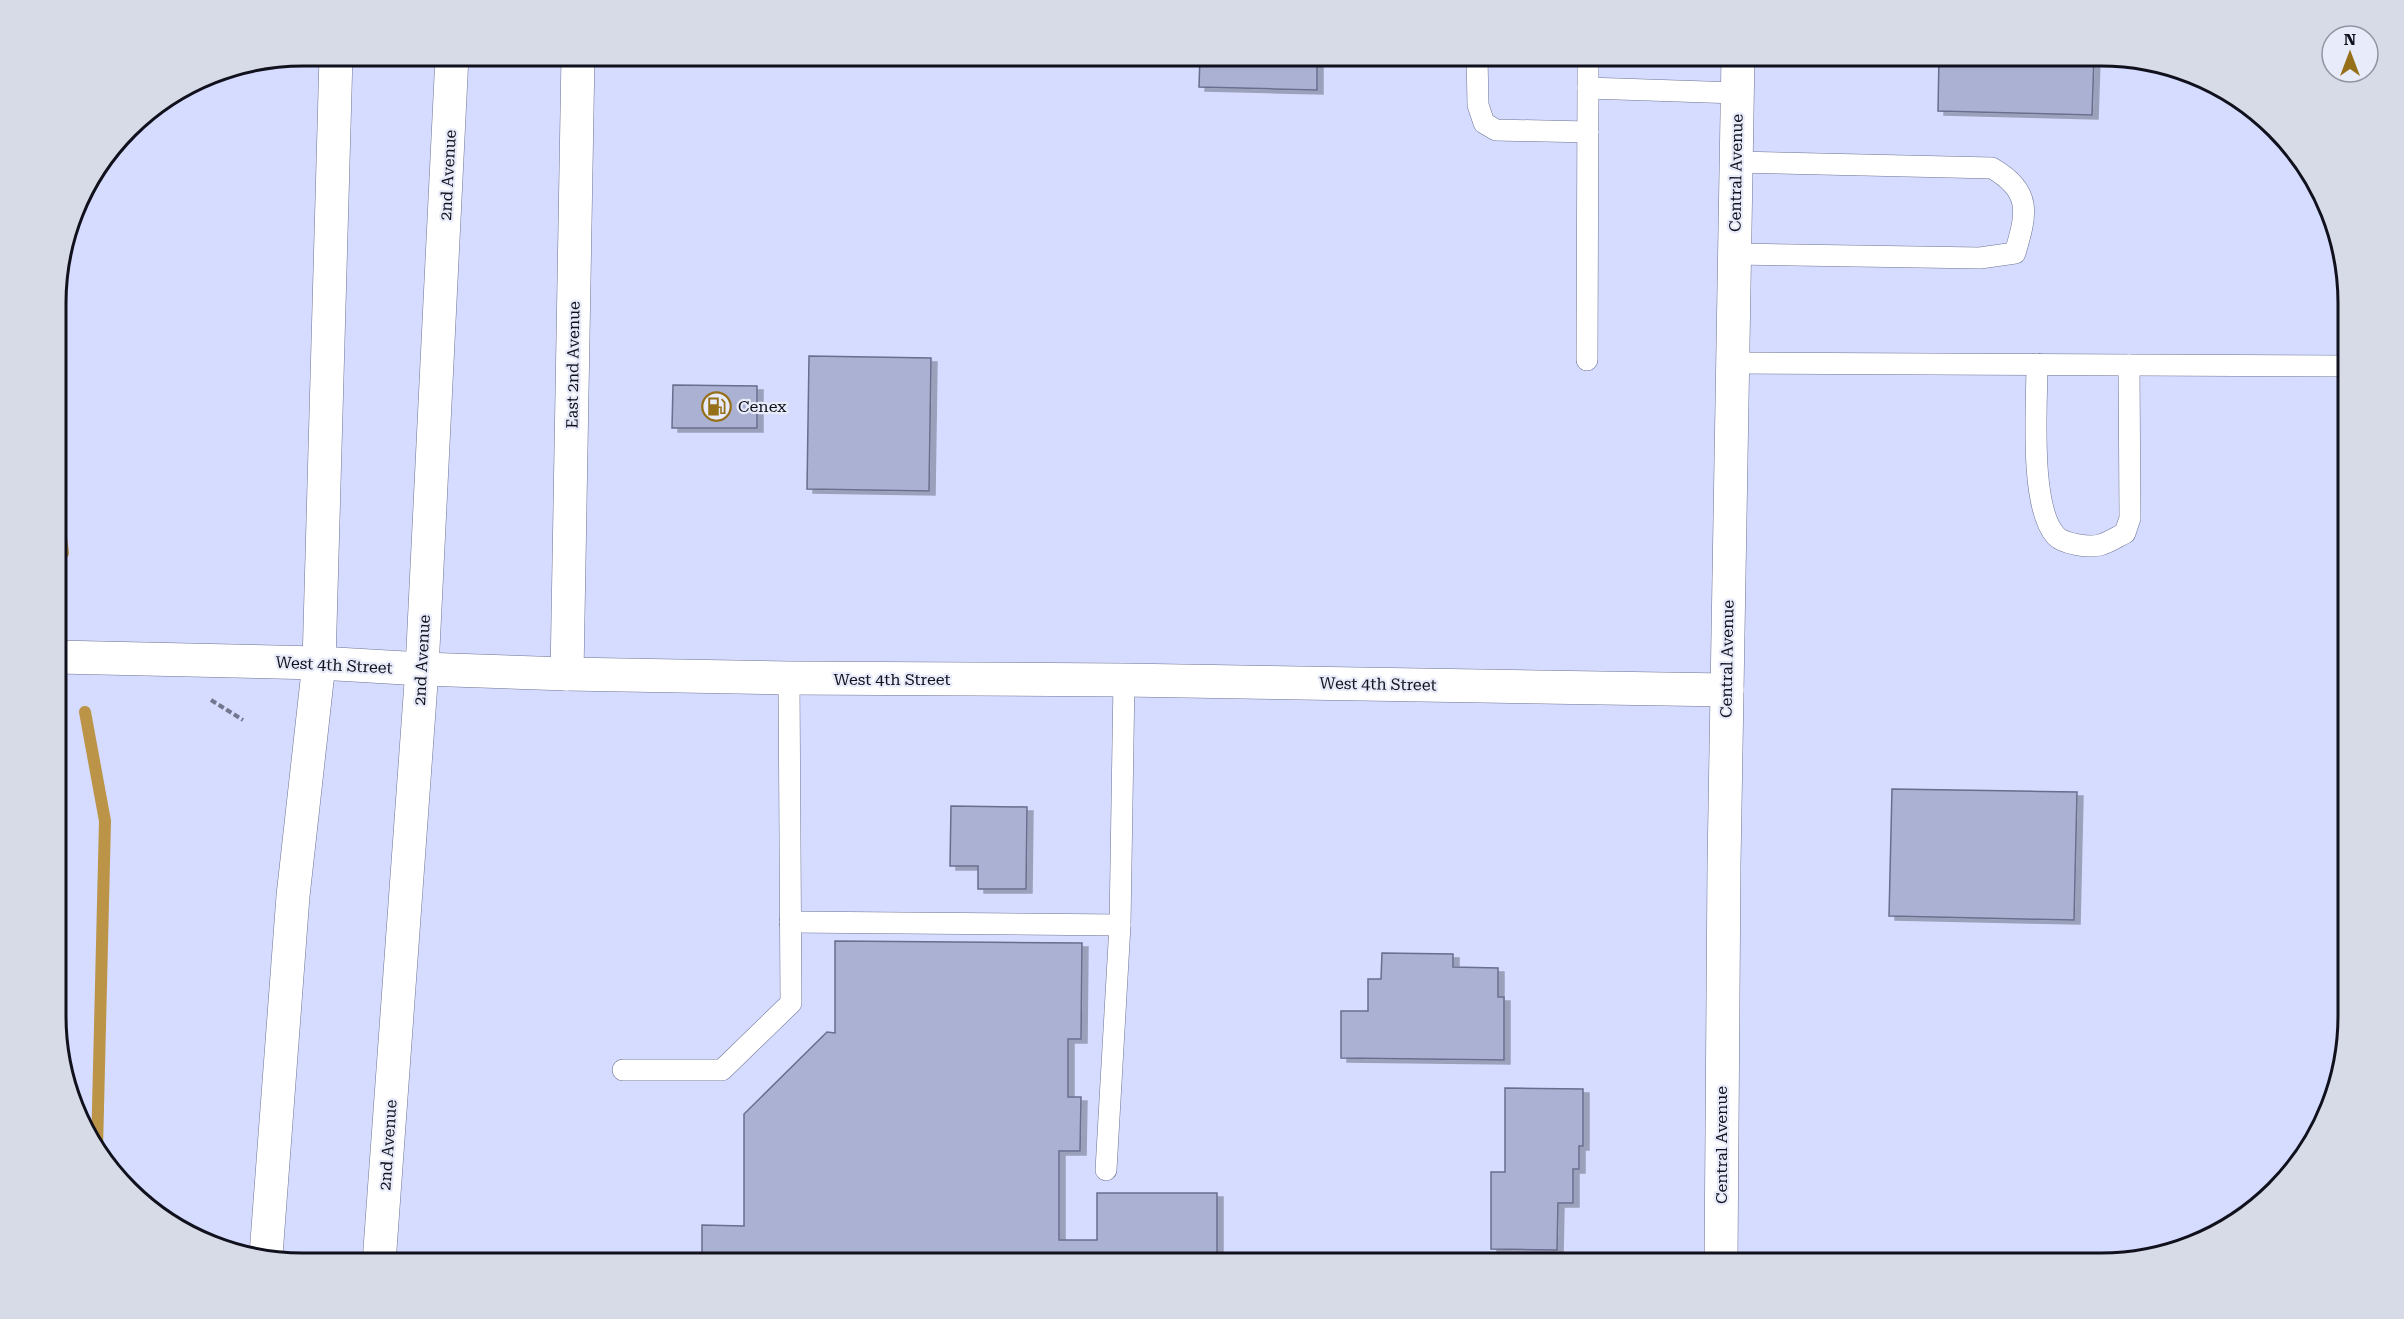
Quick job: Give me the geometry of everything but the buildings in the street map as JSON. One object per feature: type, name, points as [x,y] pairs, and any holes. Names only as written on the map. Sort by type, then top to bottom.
[{"type":"street","points":[[266,1250],[293,896],[319,663],[336,66]]},
{"type":"street","name":"2nd Avenue","points":[[380,1253],[422,669],[452,66]]},
{"type":"street","name":"East 2nd Avenue","points":[[567,674],[578,66]]},
{"type":"street","name":"Central Avenue","points":[[1720,1253],[1738,66]]},
{"type":"street","name":"West 4th Street","points":[[66,657],[319,663],[567,674],[1727,690]]},
{"type":"lane","points":[[1477,66],[1478,105],[1484,123],[1496,130],[1588,132]]},
{"type":"lane","points":[[1587,360],[1588,66]]},
{"type":"lane","points":[[1588,88],[1737,93]]},
{"type":"lane","points":[[1734,254],[1980,258],[2016,253],[2024,226],[2023,198],[2010,178],[1992,168],[1736,162]]},
{"type":"lane","points":[[1732,363],[2338,366]]},
{"type":"lane","points":[[2037,364],[2038,482],[2046,520],[2057,537],[2080,545],[2100,545],[2125,533],[2130,518],[2129,365]]},
{"type":"lane","points":[[623,1070],[722,1070],[791,1003],[789,678]]},
{"type":"lane","points":[[1106,1170],[1119,925],[1124,680]]},
{"type":"lane","points":[[790,922],[1119,925]]},
{"type":"waterway","points":[[85,712],[105,821],[97,1133]]},
{"type":"place","name":"Cenex","points":[[717,406]]}]
